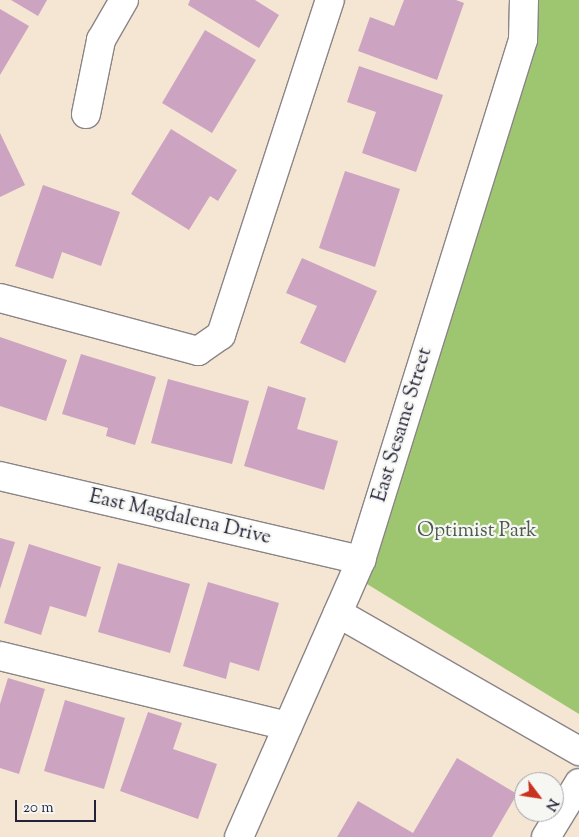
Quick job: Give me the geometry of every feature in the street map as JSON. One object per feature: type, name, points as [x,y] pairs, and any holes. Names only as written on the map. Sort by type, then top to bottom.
[{"type":"street","points":[[86,114],[101,40],[124,0]]},
{"type":"street","points":[[0,298],[198,351],[221,335],[330,0]]},
{"type":"street","name":"East Sesame Street","points":[[239,837],[361,560],[523,40],[524,0]]},
{"type":"street","name":"East Magdalena Drive","points":[[0,476],[361,560]]},
{"type":"street","points":[[338,613],[579,751]]},
{"type":"street","points":[[0,656],[288,726]]},
{"type":"street","points":[[546,837],[579,783]]},
{"type":"green space","name":"Optimist Park","points":[[524,0],[579,0],[579,714],[354,576]]},
{"type":"building","points":[[11,0],[47,0],[38,16]]},
{"type":"building","points":[[190,0],[255,0],[279,15],[259,48],[188,5]]},
{"type":"building","points":[[404,0],[456,0],[464,3],[437,80],[358,51],[370,17],[394,26]]},
{"type":"building","points":[[0,9],[29,26],[0,75]]},
{"type":"building","points":[[205,30],[256,60],[212,133],[162,103]]},
{"type":"building","points":[[359,66],[443,95],[416,172],[362,153],[376,112],[347,102]]},
{"type":"building","points":[[171,129],[237,170],[218,201],[210,196],[189,230],[131,194]]},
{"type":"building","points":[[0,133],[25,185],[0,197]]},
{"type":"building","points":[[345,171],[400,189],[375,267],[319,248]]},
{"type":"building","points":[[43,185],[120,212],[101,266],[62,252],[53,279],[15,266]]},
{"type":"building","points":[[302,258],[377,291],[345,363],[300,343],[317,306],[286,293]]},
{"type":"building","points":[[0,337],[67,360],[46,421],[0,406]]},
{"type":"building","points":[[81,354],[156,377],[135,445],[106,436],[108,428],[62,414]]},
{"type":"building","points":[[168,379],[249,401],[232,464],[151,443]]},
{"type":"building","points":[[268,386],[306,398],[297,429],[338,441],[324,490],[244,466]]},
{"type":"building","points":[[0,538],[15,542],[0,589]]},
{"type":"building","points":[[29,544],[101,567],[86,617],[50,606],[41,635],[4,623]]},
{"type":"building","points":[[118,563],[190,584],[170,653],[98,632]]},
{"type":"building","points":[[208,582],[279,603],[259,671],[230,662],[226,679],[183,666]]},
{"type":"building","points":[[8,678],[45,689],[19,774],[0,768],[0,704]]},
{"type":"building","points":[[65,700],[125,718],[104,789],[44,771]]},
{"type":"building","points":[[148,712],[182,723],[173,749],[217,764],[198,819],[120,791]]},
{"type":"building","points":[[457,758],[514,792],[514,799],[492,837],[337,837],[358,801],[413,833]]}]
